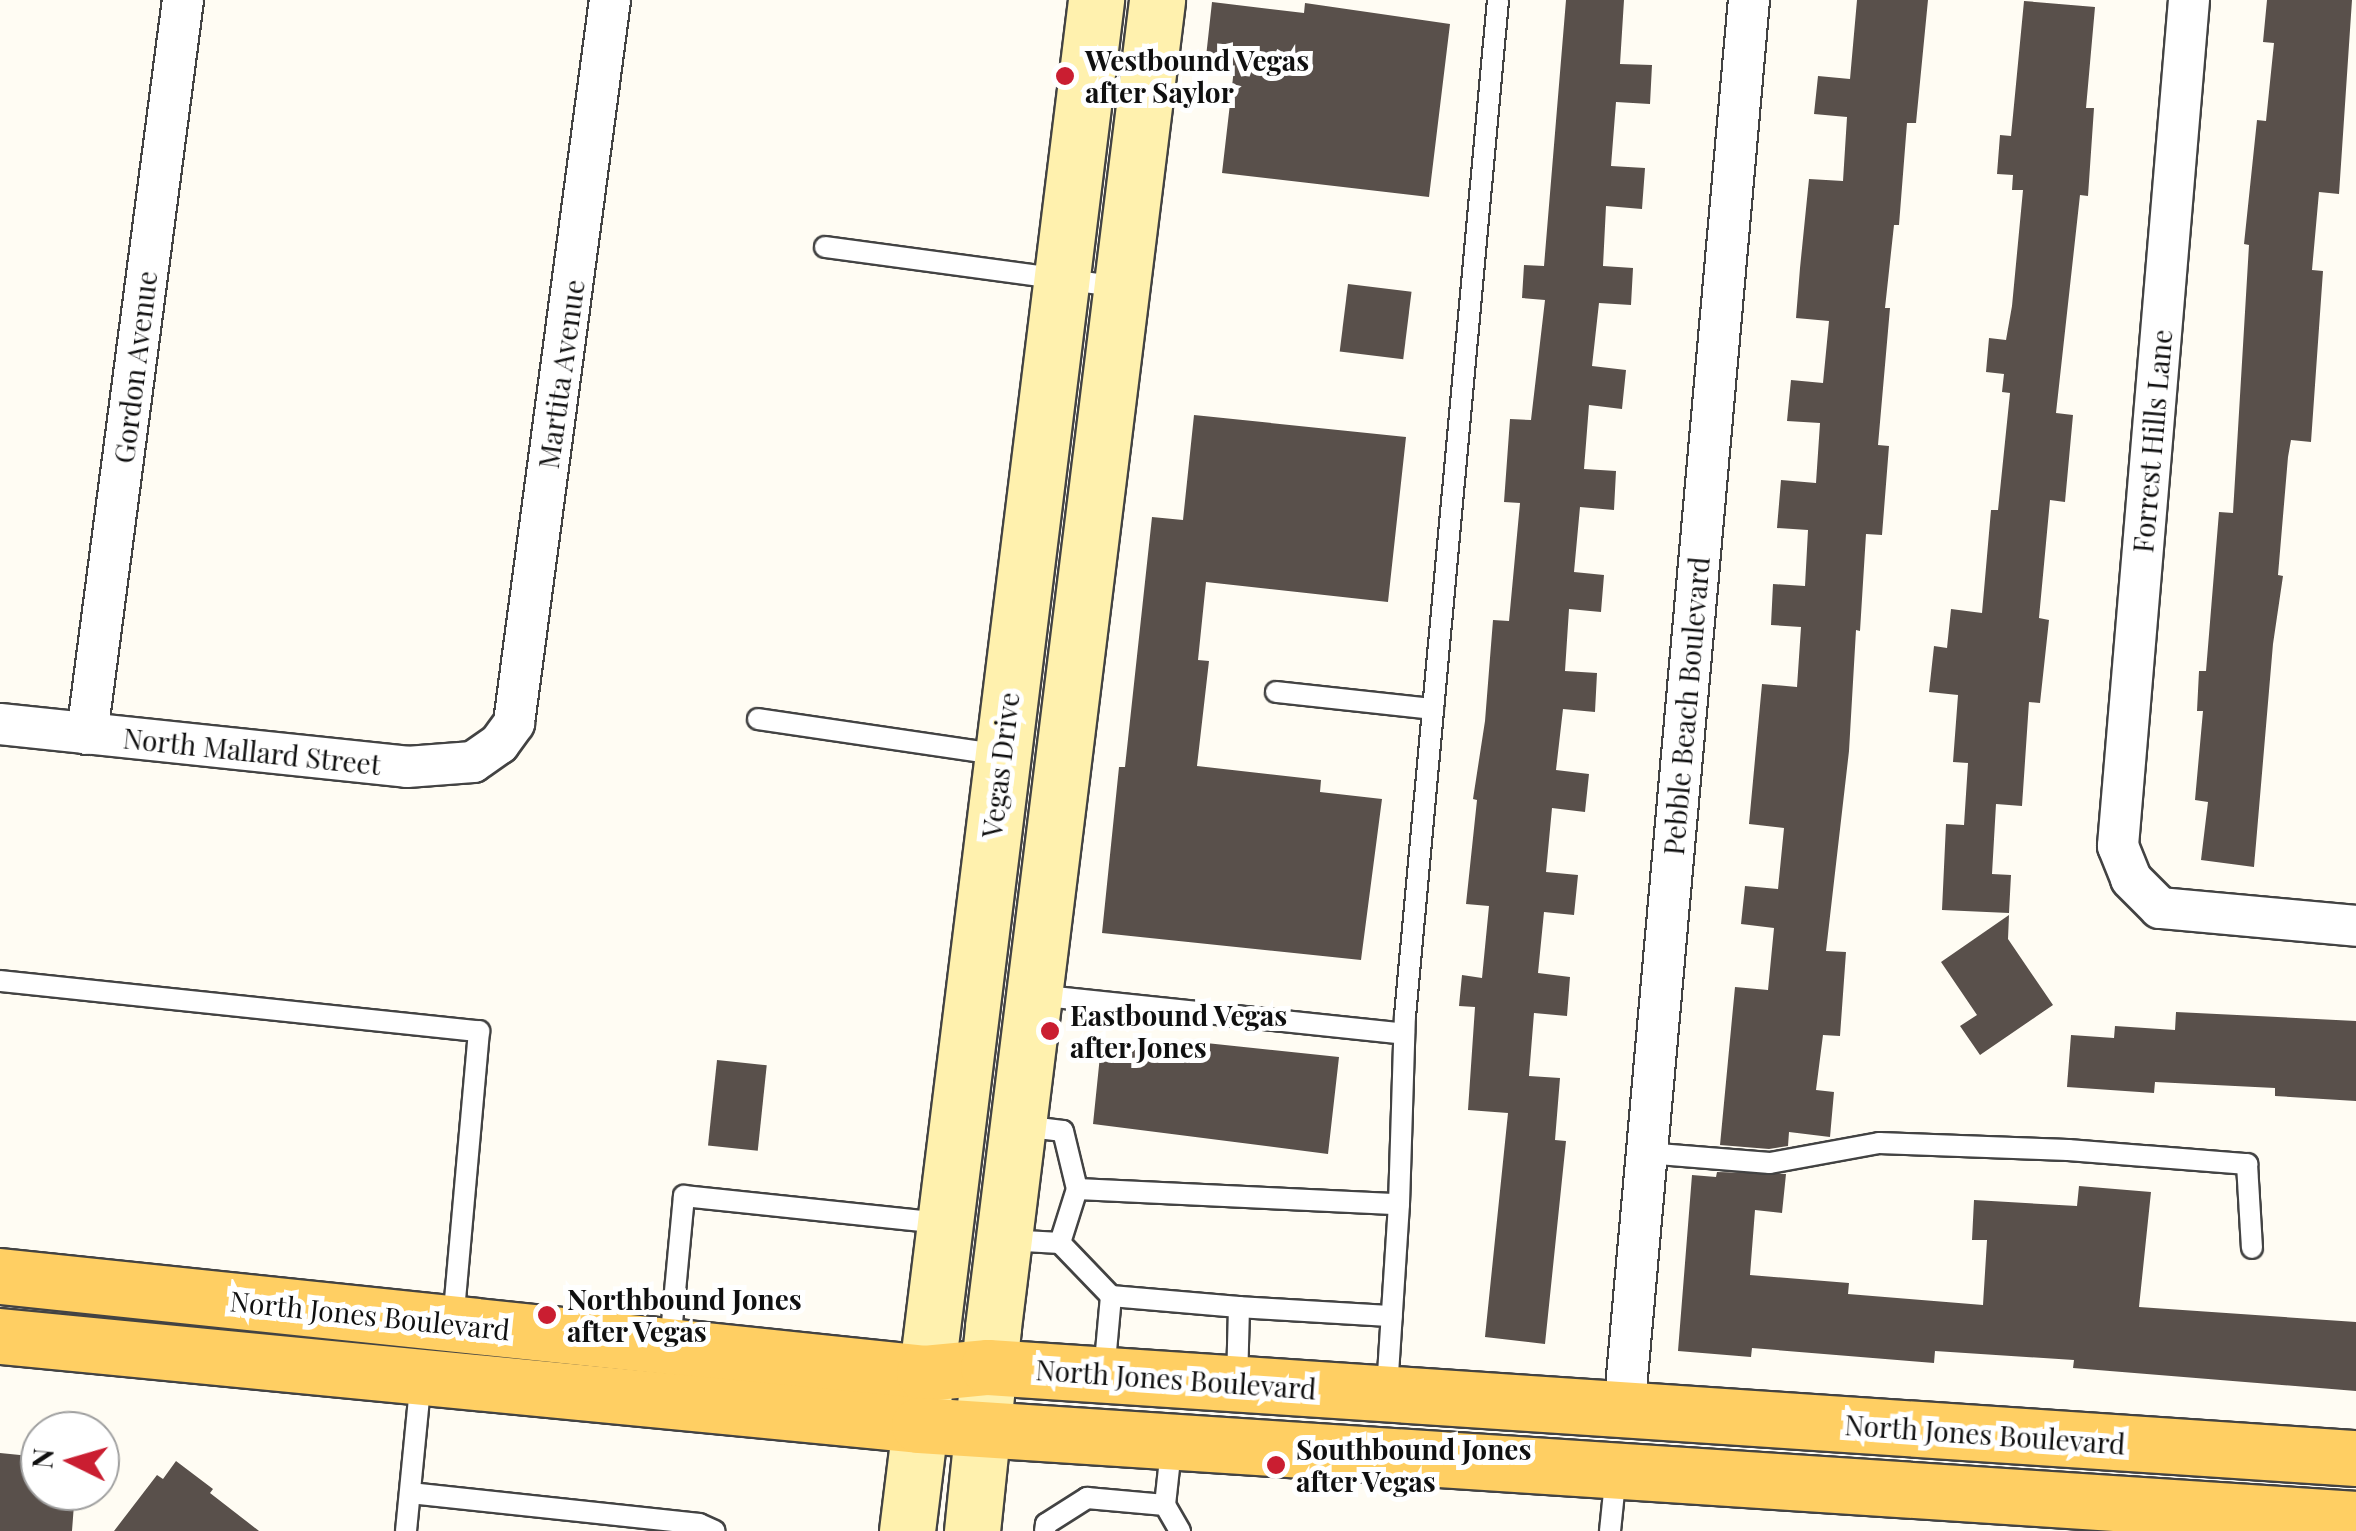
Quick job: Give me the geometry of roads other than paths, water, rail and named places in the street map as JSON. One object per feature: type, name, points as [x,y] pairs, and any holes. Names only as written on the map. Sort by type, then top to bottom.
[{"type":"main road","name":"Vegas Drive","points":[[907,1531],[1096,0]]},
{"type":"main road","points":[[972,1531],[988,1367],[1157,0]]},
{"type":"main road","name":"North Jones Boulevard","points":[[0,1276],[670,1346],[922,1399],[982,1429],[1616,1470],[1992,1506],[2347,1523]]},
{"type":"main road","name":"North Jones Boulevard","points":[[0,1336],[421,1377],[922,1399],[988,1367],[2356,1458]]},
{"type":"main road","points":[[1474,1462],[1565,1436],[1624,1411]]},
{"type":"main road","points":[[1992,1506],[1998,1435]]},
{"type":"street","name":"Gordon Avenue","points":[[86,734],[183,0]]},
{"type":"street","name":"Martita Avenue","points":[[499,744],[514,723],[610,0]]},
{"type":"street","name":"Pebble Beach Boulevard","points":[[1624,1411],[1749,0]]},
{"type":"street","name":"Forrest Hills Lane","points":[[2188,0],[2118,846],[2131,879],[2160,908],[2356,926]]},
{"type":"street","name":"North Mallard Street","points":[[0,724],[406,766],[473,762],[499,744]]},
{"type":"lane","points":[[1387,1394],[1400,1204],[1404,1034],[1498,0]]},
{"type":"lane","points":[[825,247],[1122,288]]},
{"type":"lane","points":[[1276,692],[1434,708]]},
{"type":"lane","points":[[758,719],[1002,755]]},
{"type":"lane","points":[[0,981],[479,1031],[452,1323]]},
{"type":"lane","points":[[1034,995],[1404,1034]]},
{"type":"lane","points":[[1018,1126],[1063,1131],[1077,1189],[1060,1244]]},
{"type":"lane","points":[[1646,1153],[1770,1163],[1879,1143],[2068,1150],[2246,1164],[2252,1248]]},
{"type":"lane","points":[[1077,1189],[1400,1204]]},
{"type":"lane","points":[[670,1346],[684,1196],[942,1223]]},
{"type":"lane","points":[[1004,1240],[1060,1244],[1111,1296],[1392,1316]]},
{"type":"lane","points":[[1104,1375],[1111,1296]]},
{"type":"lane","points":[[1237,1382],[1239,1307]]},
{"type":"lane","points":[[406,1531],[421,1377]]},
{"type":"lane","points":[[1172,1441],[1165,1505],[1180,1531]]},
{"type":"lane","points":[[1610,1531],[1616,1470]]},
{"type":"lane","points":[[410,1494],[699,1524],[715,1531]]},
{"type":"lane","points":[[1044,1531],[1046,1524],[1087,1498],[1165,1505]]},
{"type":"place","name":"Westbound Vegas after Saylor","points":[[1065,76]]},
{"type":"place","name":"Eastbound Vegas after Jones","points":[[1050,1031]]},
{"type":"place","name":"Northbound Jones after Vegas","points":[[547,1315]]},
{"type":"place","name":"Southbound Jones after Vegas","points":[[1276,1465]]}]
